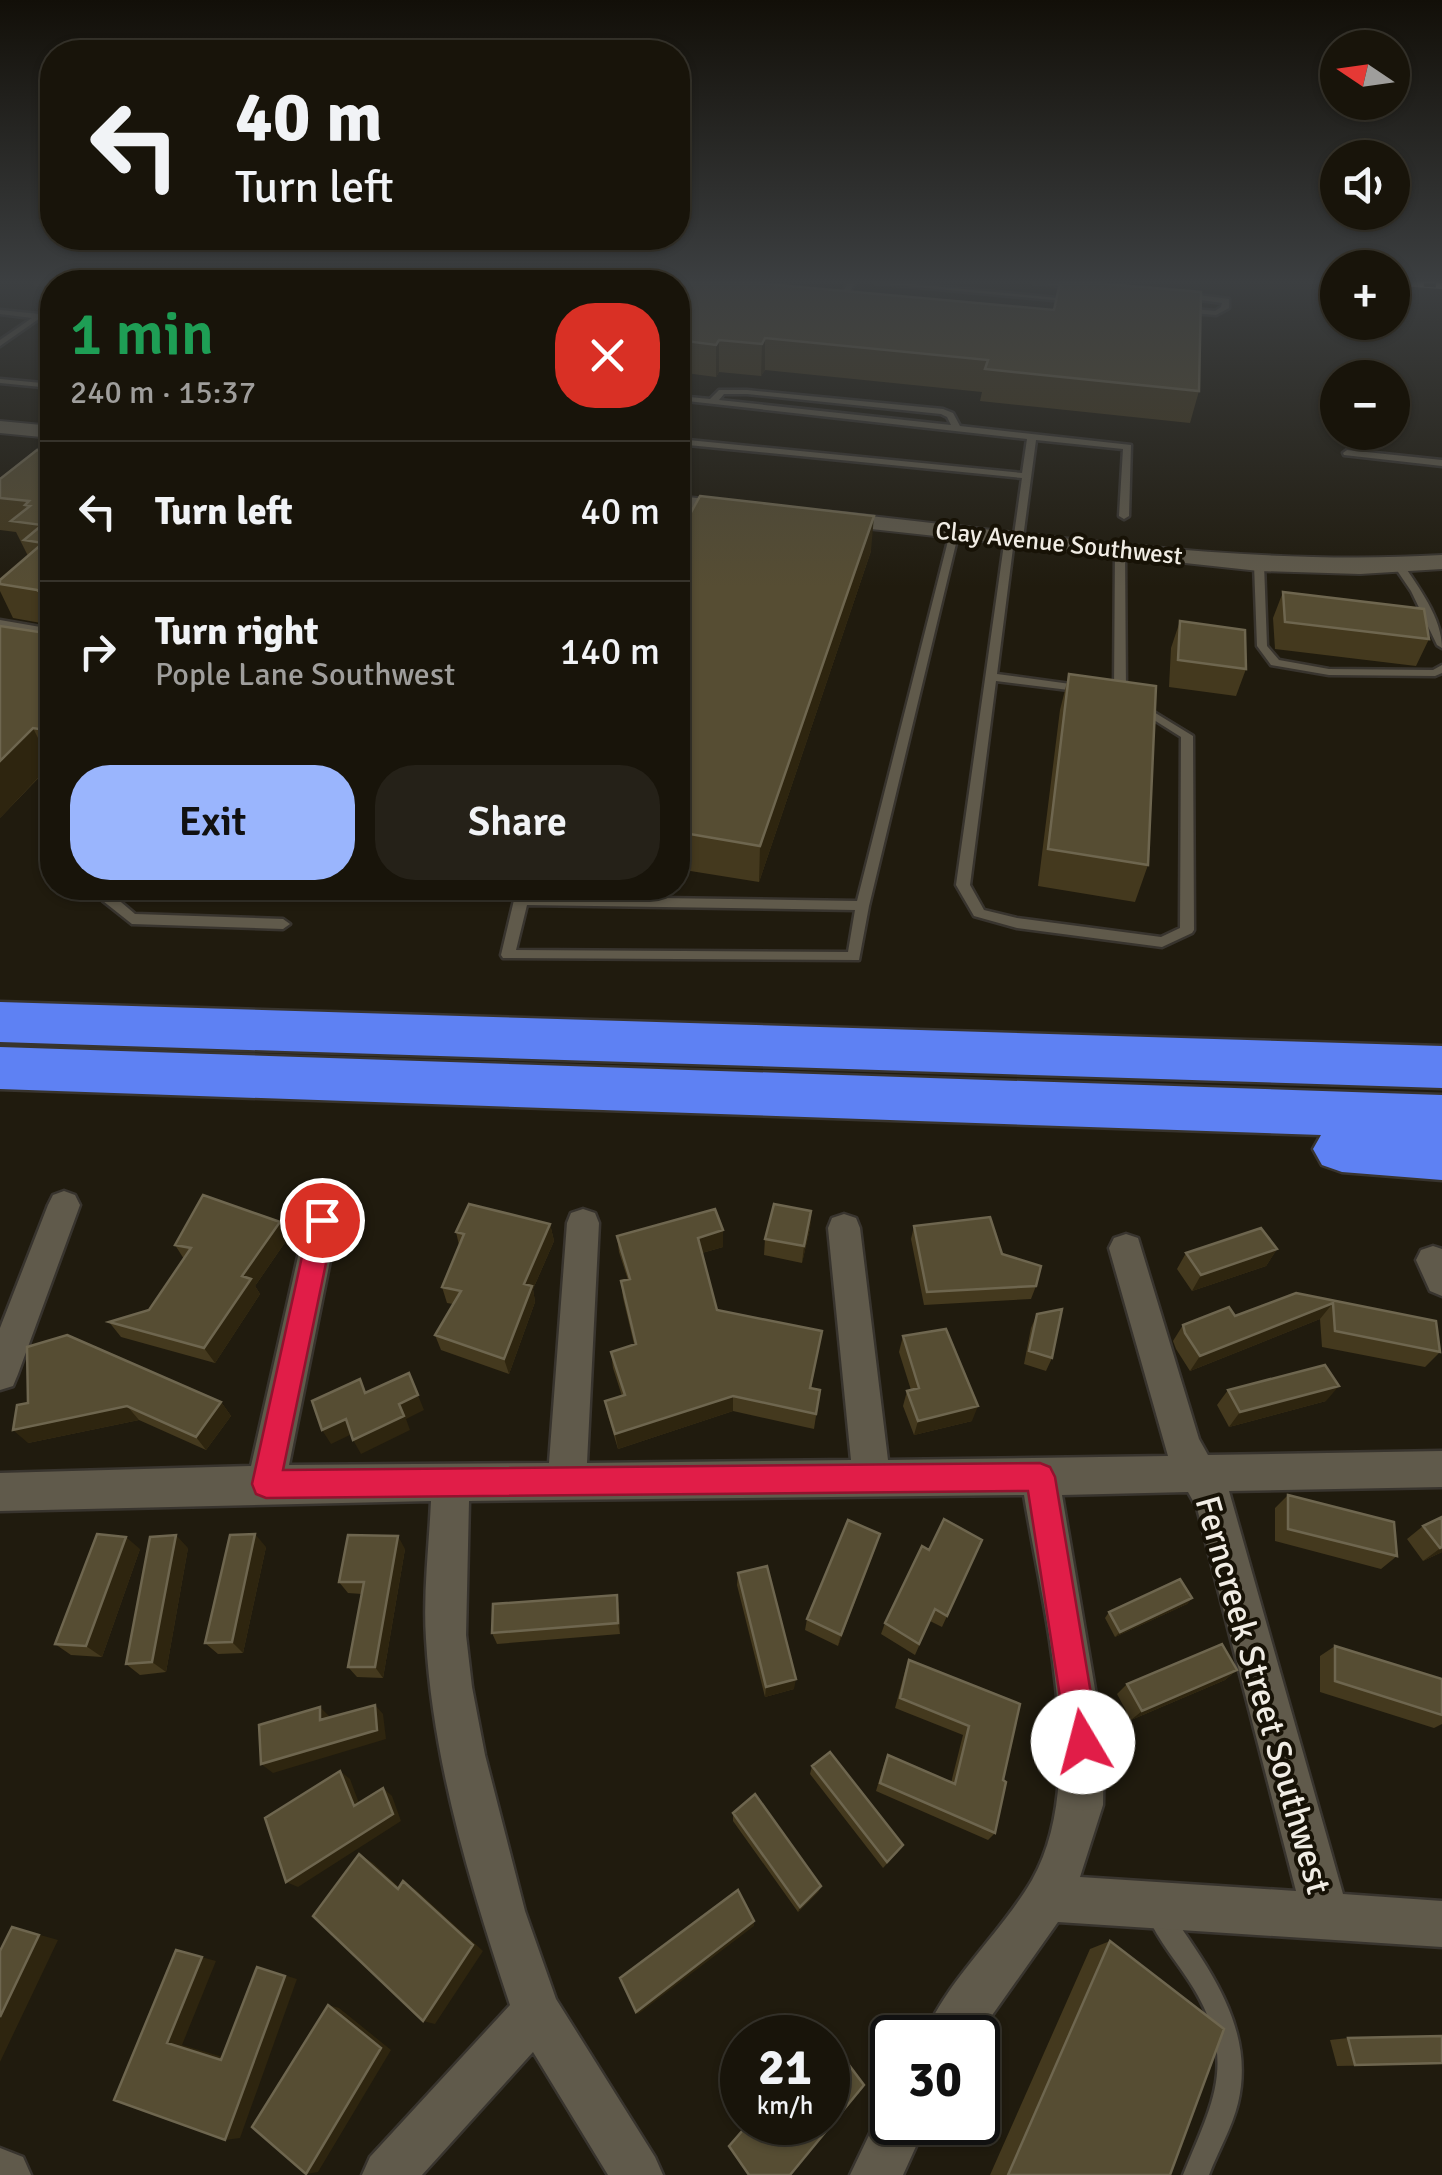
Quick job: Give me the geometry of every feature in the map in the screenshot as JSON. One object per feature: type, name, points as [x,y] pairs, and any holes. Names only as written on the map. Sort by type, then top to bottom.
[{"type":"highway","points":[[0,1022],[1442,1067]]},
{"type":"highway","points":[[1099,1056],[1442,1050]]},
{"type":"highway","points":[[0,1068],[1442,1117]]},
{"type":"highway","points":[[671,1092],[1442,1157]]},
{"type":"street","points":[[0,427],[40,431]]},
{"type":"street","name":"Clay Avenue Southwest","points":[[690,508],[786,514],[1258,564],[1399,566],[1442,562]]},
{"type":"street","points":[[0,1374],[64,1204]]},
{"type":"street","points":[[266,1484],[322,1220]]},
{"type":"street","points":[[567,1482],[583,1223]]},
{"type":"street","points":[[844,1228],[871,1476]]},
{"type":"street","name":"Ferncreek Street Southwest","points":[[1126,1248],[1182,1446],[1214,1502],[1324,1914]]},
{"type":"street","points":[[0,1492],[266,1484],[1442,1469]]},
{"type":"street","points":[[962,2015],[1047,1898],[1075,1832],[1084,1758],[1040,1477]]},
{"type":"street","points":[[450,1484],[446,1634],[450,1687],[502,1912],[536,2012],[636,2175]]},
{"type":"street","points":[[1047,1898],[1442,1924]]},
{"type":"street","points":[[388,2175],[536,2012]]},
{"type":"street","points":[[876,2175],[891,2145]]},
{"type":"lane","points":[[690,399],[1128,446],[1124,516]]},
{"type":"lane","points":[[991,676],[1120,694],[1186,736],[1187,930],[1162,942],[1017,923],[979,912],[963,885],[991,676],[1032,436]]},
{"type":"lane","points":[[690,443],[1026,476]]},
{"type":"lane","points":[[0,485],[40,453]]},
{"type":"lane","points":[[1347,453],[1442,463]]},
{"type":"lane","points":[[862,906],[521,900],[508,955],[854,957],[862,906],[954,532]]},
{"type":"lane","points":[[1120,548],[1120,694]]},
{"type":"lane","points":[[1258,564],[1262,646],[1275,663],[1330,672],[1435,673],[1442,668]]},
{"type":"lane","points":[[1399,566],[1442,645]]},
{"type":"lane","points":[[0,623],[40,630]]},
{"type":"lane","points":[[110,900],[132,919],[284,924]]},
{"type":"lane","points":[[1152,1904],[1222,2013],[1232,2047],[1225,2106],[1196,2175]]},
{"type":"building","points":[[1136,384],[1199,384],[1199,391]]},
{"type":"building","points":[[40,450],[40,525],[11,521],[30,506],[25,505],[29,501],[0,498],[0,479]]},
{"type":"building","points":[[700,496],[874,516],[760,846],[690,834],[690,514]]},
{"type":"building","points":[[40,527],[40,543],[24,540]]},
{"type":"building","points":[[40,546],[40,592],[0,584]]},
{"type":"building","points":[[1283,592],[1424,609],[1429,639],[1285,622]]},
{"type":"building","points":[[1180,621],[1245,630],[1246,669],[1178,660]]},
{"type":"building","points":[[0,626],[40,632],[40,729],[33,728],[0,761]]},
{"type":"building","points":[[1069,674],[1156,686],[1148,865],[1048,849]]},
{"type":"building","points":[[203,1195],[280,1222],[242,1276],[251,1279],[204,1348],[109,1322],[149,1310],[191,1248],[175,1245]]},
{"type":"building","points":[[469,1204],[550,1224],[524,1284],[532,1286],[504,1359],[435,1335],[461,1291],[442,1287],[464,1234],[456,1232]]},
{"type":"building","points":[[774,1204],[811,1211],[804,1246],[765,1239]]},
{"type":"building","points":[[715,1209],[723,1230],[698,1238],[717,1310],[822,1331],[810,1388],[820,1390],[816,1414],[733,1396],[615,1434],[605,1401],[625,1395],[611,1352],[636,1344],[621,1281],[630,1279],[617,1236]]},
{"type":"building","points":[[990,1217],[1002,1254],[1041,1266],[1036,1286],[927,1292],[914,1226]]},
{"type":"building","points":[[1261,1228],[1277,1249],[1201,1275],[1186,1253]]},
{"type":"building","points":[[1296,1293],[1436,1321],[1440,1352],[1335,1331],[1333,1303],[1200,1356],[1185,1333],[1183,1325],[1229,1307],[1235,1316]]},
{"type":"building","points":[[1062,1309],[1052,1358],[1029,1351],[1037,1314]]},
{"type":"building","points":[[946,1329],[978,1406],[918,1421],[907,1391],[919,1388],[903,1336]]},
{"type":"building","points":[[67,1335],[221,1402],[196,1437],[127,1406],[13,1430],[17,1405],[28,1403],[27,1347]]},
{"type":"building","points":[[1325,1365],[1339,1386],[1240,1412],[1228,1390]]},
{"type":"building","points":[[409,1373],[418,1395],[399,1404],[404,1416],[353,1440],[346,1419],[322,1430],[312,1401],[360,1379],[365,1393]]},
{"type":"building","points":[[1288,1495],[1394,1522],[1397,1556],[1288,1529]]},
{"type":"building","points":[[1442,1517],[1442,1547],[1440,1548],[1423,1526]]},
{"type":"building","points":[[944,1519],[982,1540],[947,1616],[935,1609],[919,1644],[885,1623],[922,1546],[929,1550]]},
{"type":"building","points":[[848,1520],[880,1534],[841,1635],[807,1619]]},
{"type":"building","points":[[97,1534],[126,1537],[86,1646],[55,1644]]},
{"type":"building","points":[[255,1534],[232,1642],[205,1643],[230,1535]]},
{"type":"building","points":[[176,1535],[152,1662],[126,1664],[150,1537]]},
{"type":"building","points":[[348,1535],[398,1536],[375,1667],[348,1667],[364,1582],[339,1582]]},
{"type":"building","points":[[767,1566],[796,1679],[766,1687],[738,1573]]},
{"type":"building","points":[[1180,1579],[1192,1598],[1120,1632],[1109,1612]]},
{"type":"building","points":[[617,1595],[618,1623],[492,1633],[493,1604]]},
{"type":"building","points":[[1222,1644],[1237,1670],[1142,1711],[1127,1684]]},
{"type":"building","points":[[1335,1646],[1442,1679],[1442,1715],[1335,1681]]},
{"type":"building","points":[[909,1660],[1020,1704],[995,1833],[880,1783],[888,1755],[955,1784],[969,1726],[900,1698]]},
{"type":"building","points":[[375,1705],[377,1730],[261,1764],[259,1725],[320,1707],[320,1720]]},
{"type":"building","points":[[830,1752],[903,1845],[887,1862],[812,1766]]},
{"type":"building","points":[[340,1771],[354,1806],[383,1788],[393,1814],[286,1882],[265,1818]]},
{"type":"building","points":[[755,1794],[821,1886],[800,1907],[733,1813]]},
{"type":"building","points":[[359,1854],[398,1889],[403,1881],[473,1945],[423,2021],[313,1916]]},
{"type":"building","points":[[738,1890],[754,1921],[636,2012],[620,1978]]},
{"type":"building","points":[[12,1927],[39,1935],[0,2017],[0,1951]]},
{"type":"building","points":[[1110,1941],[1224,2029],[1170,2175],[1008,2175]]},
{"type":"building","points":[[176,1950],[202,1957],[167,2043],[221,2060],[257,1967],[285,1976],[225,2140],[114,2100]]},
{"type":"building","points":[[328,2005],[381,2048],[306,2174],[252,2127]]},
{"type":"building","points":[[1442,2036],[1442,2063],[1355,2065],[1348,2038]]},
{"type":"building","points":[[850,2066],[864,2085],[850,2102]]},
{"type":"building","points":[[815,2145],[790,2175],[749,2175],[729,2146]]},
{"type":"route","points":[[322,1220],[266,1484],[1040,1477],[1083,1742]]}]
